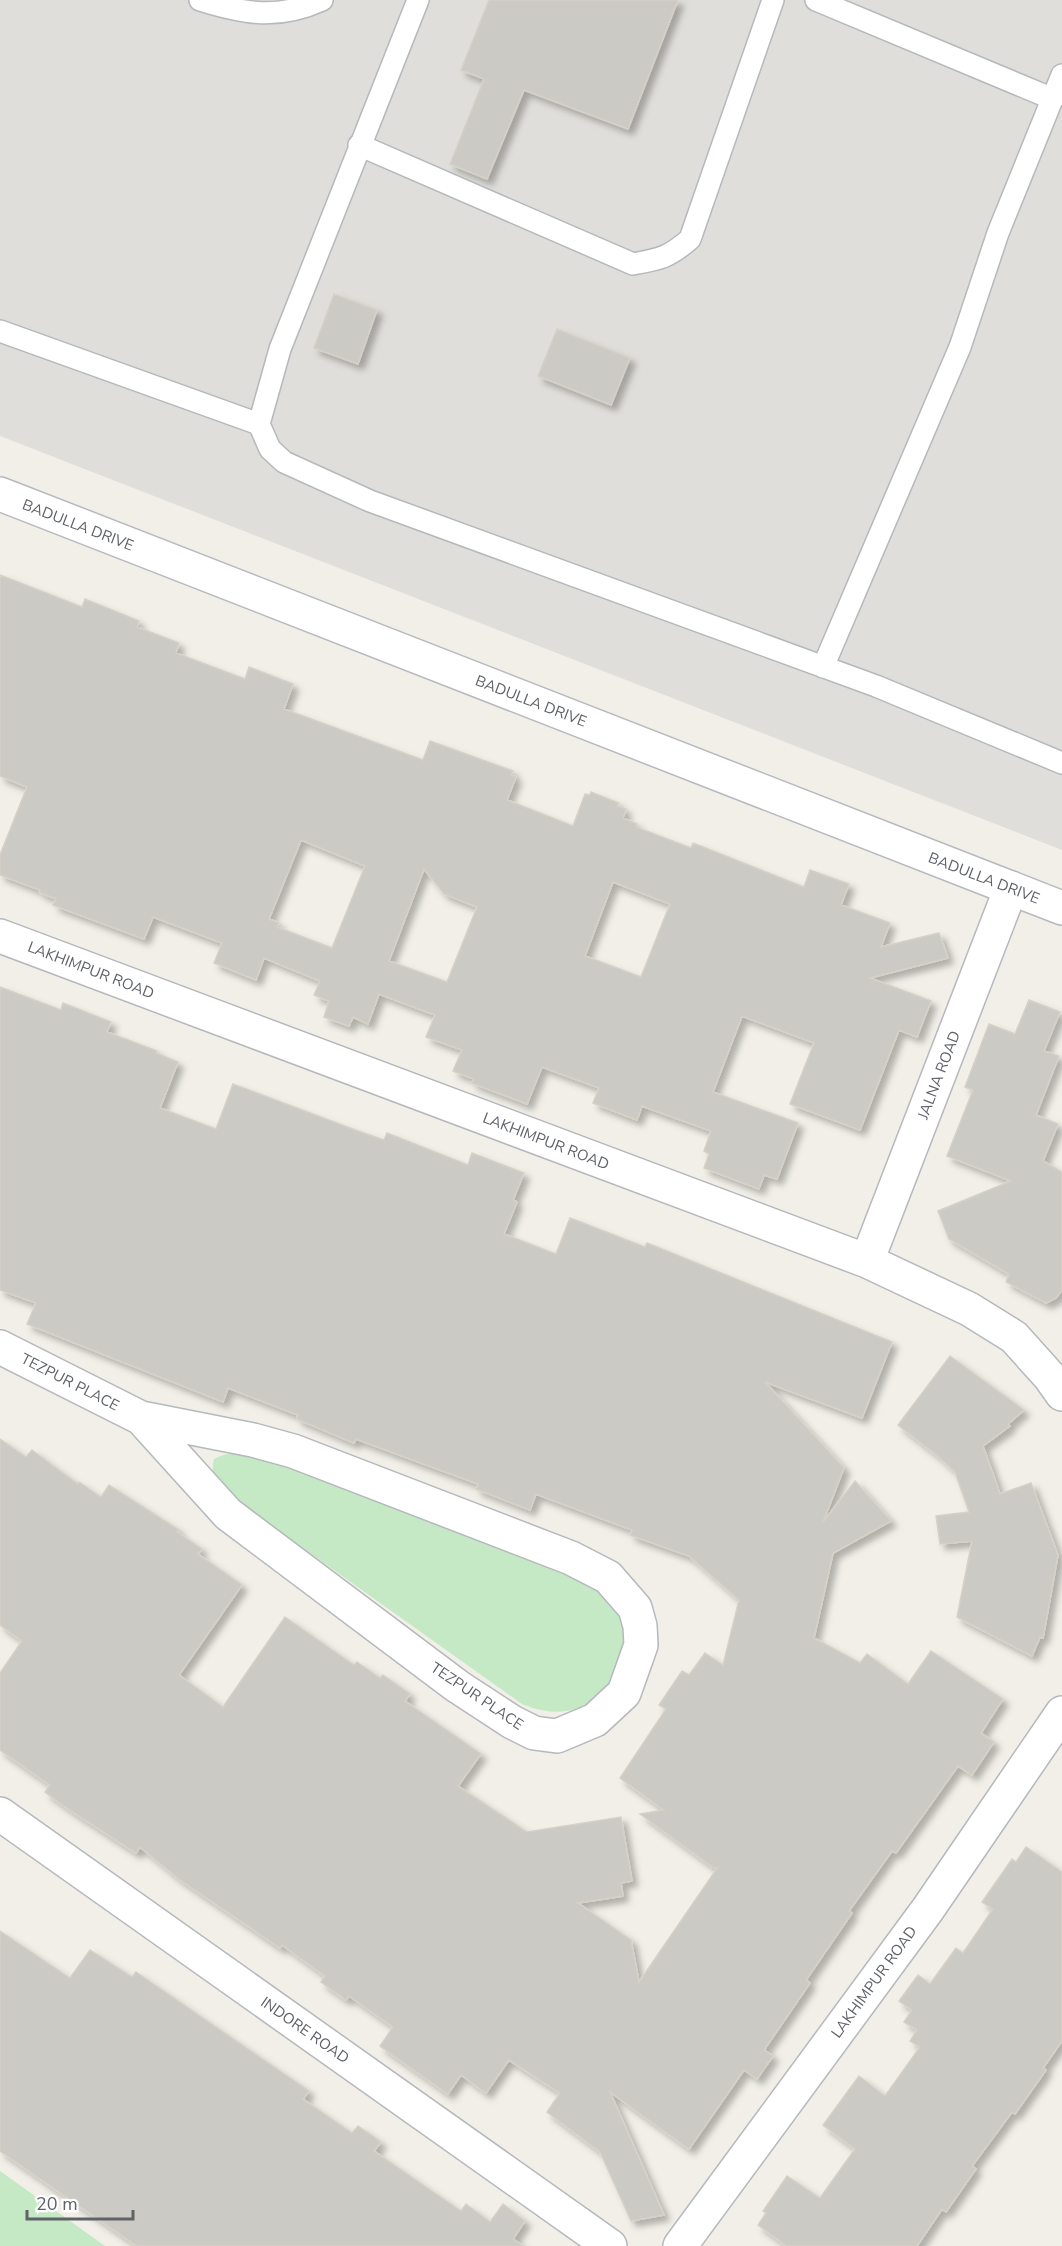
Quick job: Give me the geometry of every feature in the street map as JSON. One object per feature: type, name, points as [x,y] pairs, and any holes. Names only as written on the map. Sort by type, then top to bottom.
[{"type":"street","name":"BADULLA DRIVE","points":[[0,494],[1062,908]]},
{"type":"street","name":"JALNA ROAD","points":[[867,1261],[1011,888]]},
{"type":"street","name":"LAKHIMPUR ROAD","points":[[0,936],[867,1261],[969,1309],[1014,1337],[1062,1394]]},
{"type":"street","name":"TEZPUR PLACE","points":[[0,1347],[141,1418],[253,1440],[293,1451],[571,1558],[609,1577],[634,1608],[640,1626],[641,1645],[624,1693],[595,1720],[557,1736],[534,1733],[512,1722],[457,1686],[228,1514],[141,1418]]},
{"type":"street","name":"LAKHIMPUR ROAD","points":[[680,2246],[928,1909],[1062,1713]]},
{"type":"street","name":"INDORE ROAD","points":[[0,1814],[610,2246]]},
{"type":"lane","points":[[200,0],[224,8],[261,15],[303,8],[322,0]]},
{"type":"lane","points":[[418,0],[280,349],[259,424],[270,449],[284,462],[370,501],[876,686],[1062,763]]},
{"type":"lane","points":[[359,145],[633,264],[658,260],[673,254],[690,239],[773,0]]},
{"type":"lane","points":[[816,0],[1053,99]]},
{"type":"lane","points":[[823,667],[960,347],[998,233],[1062,75]]},
{"type":"lane","points":[[0,331],[259,424]]},
{"type":"shaded area","points":[[0,0],[1062,0],[1062,850],[0,436]]},
{"type":"green space","points":[[240,1452],[311,1474],[598,1588],[618,1608],[626,1635],[626,1648],[612,1680],[592,1701],[566,1711],[552,1712],[522,1704],[220,1489],[214,1475],[214,1459]]},
{"type":"green space","points":[[0,2171],[105,2246],[0,2246]]},
{"type":"building","points":[[489,0],[678,0],[628,129],[524,90],[487,179],[450,164],[484,79],[461,70]]},
{"type":"building","points":[[334,294],[377,310],[358,364],[314,348]]},
{"type":"building","points":[[557,329],[630,358],[611,405],[538,376]]},
{"type":"building","points":[[0,575],[82,607],[85,599],[139,621],[137,627],[179,643],[176,653],[245,679],[249,667],[293,684],[284,709],[423,760],[430,741],[513,771],[511,775],[516,777],[507,800],[573,826],[585,794],[590,795],[591,792],[619,803],[617,806],[626,809],[623,818],[637,824],[636,827],[691,848],[693,843],[804,887],[810,870],[849,884],[841,905],[890,923],[881,947],[939,933],[948,958],[870,978],[931,1001],[917,1037],[899,1030],[860,1130],[790,1104],[814,1043],[742,1016],[713,1092],[798,1123],[777,1179],[764,1175],[759,1189],[704,1168],[709,1154],[704,1151],[711,1131],[642,1106],[637,1120],[593,1103],[599,1088],[542,1067],[527,1104],[472,1083],[474,1079],[453,1071],[462,1050],[426,1037],[435,1015],[379,994],[368,1024],[353,1017],[349,1026],[324,1017],[329,1001],[314,995],[320,981],[264,958],[256,980],[214,963],[222,943],[153,917],[144,939],[53,905],[56,899],[39,892],[40,890],[0,875],[0,855],[27,787],[0,776]],"holes":[[[301,840],[365,866],[332,948],[277,927],[279,923],[269,919]],[[424,869],[444,894],[477,907],[447,982],[389,961]],[[613,882],[670,904],[641,977],[585,956]]]},
{"type":"building","points":[[0,987],[61,1010],[63,1003],[111,1022],[107,1032],[157,1051],[156,1053],[178,1062],[160,1108],[216,1129],[233,1084],[384,1140],[387,1133],[468,1165],[472,1153],[524,1173],[513,1200],[517,1202],[504,1234],[556,1254],[570,1218],[645,1247],[647,1243],[892,1342],[862,1418],[765,1382],[844,1468],[823,1522],[855,1481],[891,1521],[833,1553],[814,1638],[860,1663],[867,1654],[908,1684],[931,1651],[1003,1699],[981,1733],[994,1742],[972,1775],[958,1766],[896,1853],[892,1851],[849,1911],[852,1913],[806,1980],[810,1983],[764,2050],[773,2056],[757,2079],[744,2070],[689,2149],[610,2092],[664,2215],[631,2221],[600,2152],[547,2112],[560,2093],[509,2060],[486,2093],[461,2075],[448,2094],[380,2046],[393,2027],[349,1996],[346,2000],[321,1982],[325,1976],[282,1945],[280,1948],[179,1879],[140,1847],[136,1853],[71,1811],[45,1792],[50,1785],[0,1750],[0,1673],[22,1641],[0,1625],[0,1439],[26,1457],[32,1450],[78,1484],[79,1482],[101,1497],[109,1485],[179,1530],[177,1532],[202,1549],[198,1554],[242,1585],[179,1675],[223,1707],[285,1617],[354,1665],[357,1662],[380,1678],[383,1675],[410,1694],[405,1701],[481,1754],[458,1786],[527,1832],[621,1817],[632,1881],[621,1883],[623,1896],[578,1903],[631,1940],[639,1982],[718,1867],[714,1868],[640,1814],[664,1810],[620,1778],[666,1709],[659,1705],[682,1671],[689,1675],[705,1653],[723,1665],[739,1600],[689,1556],[630,1535],[632,1530],[536,1494],[530,1510],[476,1489],[478,1484],[356,1439],[354,1443],[297,1419],[298,1415],[228,1388],[223,1402],[27,1324],[36,1303],[0,1290]]},
{"type":"building","points":[[1029,1000],[1060,1012],[1044,1051],[1059,1056],[1036,1115],[1058,1124],[1043,1161],[1062,1172],[1062,1290],[1056,1298],[1046,1303],[1006,1282],[1009,1274],[949,1239],[938,1211],[1011,1181],[947,1156],[973,1090],[965,1087],[989,1024],[1015,1034]]},
{"type":"building","points":[[950,1356],[1024,1410],[1008,1424],[1010,1426],[983,1446],[1000,1494],[1031,1483],[1058,1555],[1043,1638],[1040,1637],[1032,1656],[957,1617],[972,1541],[940,1544],[936,1516],[969,1512],[955,1472],[898,1425]]},
{"type":"building","points":[[1026,1847],[1062,1872],[1062,2041],[1043,2068],[1046,2070],[1015,2114],[1012,2112],[972,2166],[976,2169],[946,2212],[942,2209],[917,2246],[787,2246],[758,2225],[766,2213],[763,2211],[787,2176],[820,2198],[855,2149],[823,2125],[859,2076],[885,2096],[920,2047],[910,2041],[917,2030],[904,2022],[912,2010],[899,2001],[918,1975],[930,1984],[956,1948],[963,1953],[993,1909],[982,1902],[1012,1859],[1016,1862]]},
{"type":"building","points":[[0,1931],[70,1978],[90,1950],[132,1977],[136,1972],[309,2091],[303,2099],[352,2133],[358,2126],[381,2142],[374,2151],[461,2211],[466,2204],[490,2222],[503,2204],[525,2221],[513,2239],[523,2246],[137,2246],[0,2151]]}]
